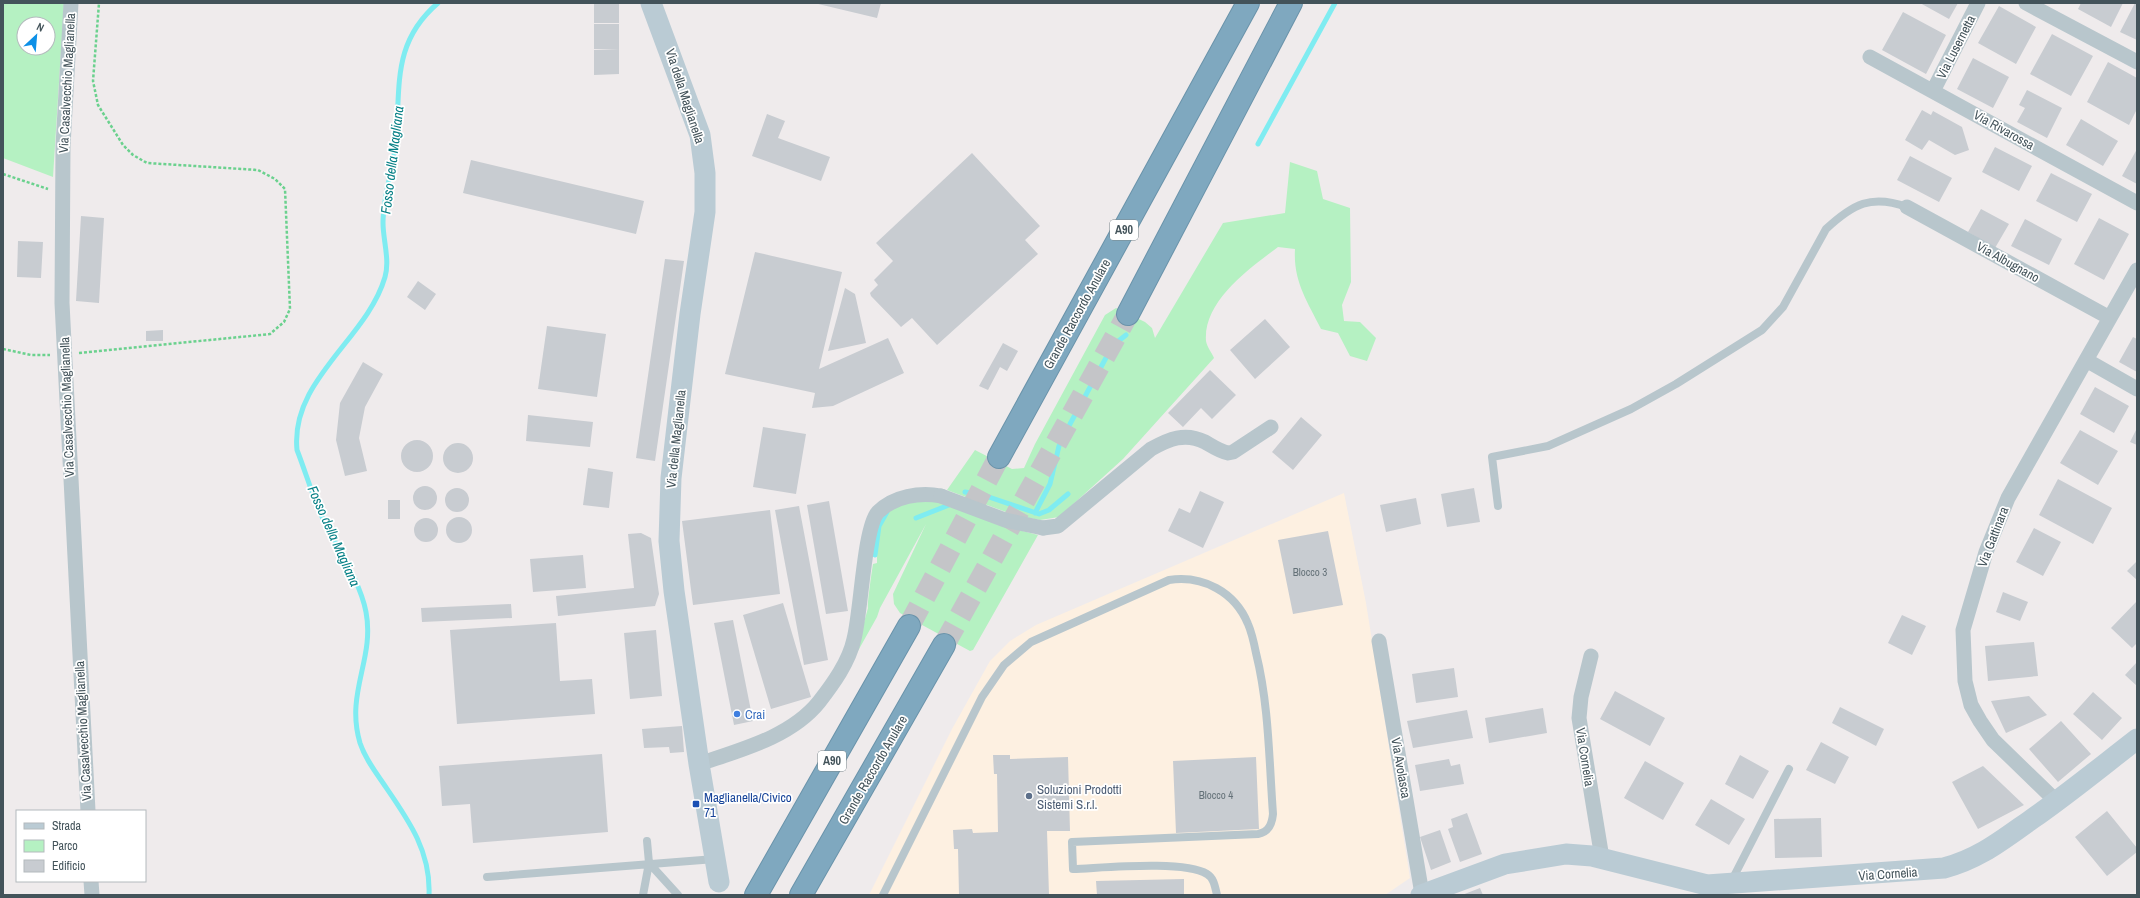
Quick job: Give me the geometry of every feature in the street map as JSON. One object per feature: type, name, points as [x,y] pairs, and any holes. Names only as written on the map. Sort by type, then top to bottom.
[{"type":"highway","name":"Grande Raccordo Anulare","points":[[999,458],[1248,3]]},
{"type":"highway","points":[[1128,314],[1291,3]]},
{"type":"highway","name":"A90","points":[[756,895],[909,626]]},
{"type":"highway","name":"Grande Raccordo Anulare","points":[[802,893],[944,645]]},
{"type":"highway","points":[[745,895],[799,818]]},
{"type":"street","name":"Via Casalvecchio Maglianella","points":[[71,3],[63,146],[64,355],[88,810]]},
{"type":"street","name":"Via della Maglianella","points":[[651,3],[700,135],[705,173],[705,212],[690,314],[668,515],[674,590],[699,764],[719,882]]},
{"type":"street","name":"Via Lusernetta","points":[[1933,91],[1978,3]]},
{"type":"street","points":[[2026,3],[2137,62]]},
{"type":"street","name":"Via Rivarossa","points":[[1870,57],[2137,203]]},
{"type":"street","name":"Via Albugnano","points":[[1907,206],[2110,318]]},
{"type":"street","name":"Via Gattinara","points":[[2057,802],[1993,740],[1980,721],[1966,689],[1963,638],[1965,620],[2000,515],[2137,270]]},
{"type":"street","points":[[2086,360],[2137,389]]},
{"type":"street","points":[[699,764],[753,745],[784,730],[803,718],[817,704],[842,667],[854,641],[869,533],[877,513],[900,498],[910,496],[941,496],[1005,520],[1043,528],[1058,526],[1151,448],[1166,440],[1178,437],[1190,437],[1228,453],[1233,452],[1271,427]]},
{"type":"street","name":"Via Avolasca","points":[[1379,641],[1421,895]]},
{"type":"street","name":"Via Cornelia","points":[[1591,656],[1581,697],[1579,718],[1602,858]]},
{"type":"street","name":"Via Cornelia","points":[[1421,895],[1515,862],[1566,854],[1602,858],[1696,884],[1728,886],[1944,868],[1973,859],[1986,852],[2057,802],[2137,740]]},
{"type":"street","points":[[91,882],[92,895]]},
{"type":"lane","points":[[1498,506],[1492,457],[1548,446],[1631,409],[1676,384],[1737,347],[1771,321],[1783,307],[1826,229],[1837,220],[1850,210],[1877,200],[1890,201],[1907,206]]},
{"type":"lane","points":[[883,895],[982,697],[998,673],[1011,658],[1021,649],[1044,634],[1170,580],[1184,579],[1204,582],[1218,588],[1239,608],[1248,624],[1263,683],[1273,814],[1270,826],[1266,831],[1258,834],[1072,842],[1073,869],[1171,866],[1194,868],[1208,874],[1214,881],[1217,895]]},
{"type":"lane","points":[[1728,886],[1789,769]]},
{"type":"lane","points":[[643,895],[649,863],[647,841]]},
{"type":"lane","points":[[487,877],[649,863],[716,859]]},
{"type":"lane","points":[[649,863],[678,895]]},
{"type":"path","points":[[3,349],[31,355],[64,355],[270,334],[284,322],[290,309],[285,189],[275,178],[258,170],[147,163],[133,155],[123,145],[98,106],[93,81],[99,3]]},
{"type":"path","points":[[3,174],[63,194]]},
{"type":"shaded area","points":[[1344,493],[1366,603],[1410,878],[1385,895],[869,895],[952,729],[990,661],[1010,641],[1036,625]]},
{"type":"green space","points":[[3,3],[64,3],[53,177],[3,158]]},
{"type":"green space","points":[[1290,162],[1317,171],[1323,199],[1350,208],[1351,282],[1342,305],[1344,321],[1360,322],[1376,338],[1367,361],[1350,356],[1338,333],[1321,329],[1306,300],[1299,281],[1296,271],[1295,249],[1278,247],[1242,275],[1220,299],[1212,312],[1207,326],[1206,341],[1214,358],[1123,459],[1059,517],[1040,520],[1014,515],[947,490],[975,450],[1012,469],[1024,468],[1035,444],[1105,315],[1116,308],[1145,322],[1152,328],[1155,338],[1223,223],[1285,213]]},
{"type":"green space","points":[[900,502],[939,502],[1000,525],[1038,535],[973,650],[970,651],[900,613],[894,604],[893,594],[926,524],[854,658],[868,608],[873,564],[877,563],[877,556],[873,556],[881,519]]},
{"type":"building","points":[[594,3],[619,3],[619,23],[594,23]]},
{"type":"building","points":[[814,3],[881,3],[877,18]]},
{"type":"building","points":[[1920,3],[1958,3],[1949,19]]},
{"type":"building","points":[[2081,3],[2123,3],[2111,27],[2078,9]]},
{"type":"building","points":[[2135,3],[2137,3],[2137,40],[2120,32]]},
{"type":"building","points":[[1999,6],[2036,27],[2016,64],[1978,43]]},
{"type":"building","points":[[1903,12],[1946,35],[1926,74],[1882,50]]},
{"type":"building","points":[[594,24],[619,24],[619,49],[594,49]]},
{"type":"building","points":[[2052,34],[2093,56],[2071,96],[2030,74]]},
{"type":"building","points":[[619,49],[619,74],[594,75],[594,50]]},
{"type":"building","points":[[1973,58],[2009,77],[1993,108],[1957,89]]},
{"type":"building","points":[[2108,62],[2137,78],[2137,109],[2129,125],[2087,102]]},
{"type":"building","points":[[2027,90],[2062,108],[2047,138],[2017,122],[2025,108],[2019,105]]},
{"type":"building","points":[[1922,110],[1931,115],[1933,111],[1962,127],[1969,150],[1955,155],[1929,140],[1922,150],[1905,140]]},
{"type":"building","points":[[767,114],[785,121],[778,138],[830,157],[821,181],[752,156]]},
{"type":"building","points":[[2081,119],[2118,141],[2103,166],[2066,145]]},
{"type":"building","points":[[1995,147],[2032,166],[2019,191],[1982,172]]},
{"type":"building","points":[[2137,149],[2137,184],[2122,176]]},
{"type":"building","points":[[972,153],[1040,226],[1025,240],[1038,254],[937,345],[912,318],[901,327],[871,296],[870,293],[878,285],[874,280],[893,261],[876,243]]},
{"type":"building","points":[[1910,156],[1952,178],[1939,202],[1897,180]]},
{"type":"building","points":[[471,160],[644,201],[636,234],[463,193]]},
{"type":"building","points":[[2051,173],[2092,194],[2077,222],[2036,201]]},
{"type":"building","points":[[1981,209],[2009,224],[1995,248],[1968,232]]},
{"type":"building","points":[[81,216],[104,218],[99,303],[76,301]]},
{"type":"building","points":[[2099,218],[2129,234],[2104,280],[2074,264]]},
{"type":"building","points":[[2025,219],[2062,239],[2049,265],[2011,246]]},
{"type":"building","points":[[18,241],[43,242],[41,278],[17,277]]},
{"type":"building","points":[[755,252],[842,272],[819,369],[888,338],[904,373],[833,406],[812,408],[815,393],[725,374]]},
{"type":"building","points":[[665,259],[684,261],[655,461],[636,458]]},
{"type":"building","points":[[418,281],[436,294],[425,310],[407,297]]},
{"type":"building","points":[[845,288],[855,294],[866,343],[828,351]]},
{"type":"building","points":[[1265,319],[1290,347],[1255,379],[1230,350]]},
{"type":"building","points":[[547,326],[606,334],[597,397],[538,389]]},
{"type":"building","points":[[163,330],[163,341],[146,341],[146,331]]},
{"type":"building","points":[[2133,337],[2137,339],[2137,372],[2119,362]]},
{"type":"building","points":[[1003,343],[1018,351],[1007,371],[1000,367],[988,390],[979,386]]},
{"type":"building","points":[[363,362],[383,374],[365,407],[359,438],[367,471],[345,476],[336,440],[340,403]]},
{"type":"building","points":[[1210,370],[1236,395],[1212,419],[1201,408],[1183,427],[1168,413]]},
{"type":"building","points":[[2095,387],[2129,406],[2114,433],[2080,414]]},
{"type":"building","points":[[528,415],[593,422],[590,447],[526,441]]},
{"type":"building","points":[[1301,417],[1322,435],[1293,470],[1272,452]]},
{"type":"building","points":[[763,427],[806,434],[796,494],[753,487]]},
{"type":"building","points":[[2137,428],[2137,445],[2130,442]]},
{"type":"building","points":[[2080,430],[2118,451],[2098,485],[2060,463]]},
{"type":"building","points":[[417,440],[428,445],[433,456],[428,467],[417,472],[406,467],[401,456],[406,445]]},
{"type":"building","points":[[458,443],[469,447],[473,458],[469,469],[458,473],[447,469],[443,458],[447,447]]},
{"type":"building","points":[[588,468],[613,472],[609,508],[583,505]]},
{"type":"building","points":[[2058,479],[2112,508],[2093,544],[2039,515]]},
{"type":"building","points":[[425,486],[434,489],[437,498],[434,507],[425,510],[416,507],[413,498],[416,489]]},
{"type":"building","points":[[452,488],[462,488],[469,495],[469,505],[462,512],[452,512],[445,505],[445,495]]},
{"type":"building","points":[[1474,488],[1480,522],[1447,527],[1441,494]]},
{"type":"building","points":[[1200,491],[1224,502],[1203,548],[1168,531],[1179,508],[1190,513]]},
{"type":"building","points":[[1416,498],[1421,524],[1386,532],[1380,505]]},
{"type":"building","points":[[388,500],[400,500],[400,519],[388,519]]},
{"type":"building","points":[[829,501],[848,611],[826,614],[807,505]]},
{"type":"building","points":[[799,506],[828,660],[804,665],[775,510]]},
{"type":"building","points":[[770,510],[780,594],[693,605],[682,521]]},
{"type":"building","points":[[459,517],[468,521],[472,530],[468,539],[459,543],[450,539],[446,530],[450,521]]},
{"type":"building","points":[[426,518],[434,522],[438,530],[434,538],[426,542],[418,538],[414,530],[418,522]]},
{"type":"building","points":[[2034,528],[2061,542],[2043,576],[2016,562]]},
{"type":"building","points":[[1328,531],[1343,605],[1293,614],[1278,540]]},
{"type":"building","points":[[641,533],[651,538],[659,594],[655,606],[558,616],[556,596],[634,588],[628,534]]},
{"type":"building","points":[[583,555],[586,588],[533,592],[530,559]]},
{"type":"building","points":[[2137,561],[2137,580],[2127,571]]},
{"type":"building","points":[[2003,592],[2028,602],[2020,621],[1996,612]]},
{"type":"building","points":[[2137,601],[2137,643],[2132,648],[2111,628]]},
{"type":"building","points":[[783,603],[811,697],[771,709],[743,615]]},
{"type":"building","points":[[511,604],[512,618],[422,622],[421,608]]},
{"type":"building","points":[[1902,615],[1926,626],[1912,655],[1888,643]]},
{"type":"building","points":[[733,620],[753,721],[734,725],[714,623]]},
{"type":"building","points":[[556,623],[560,681],[592,679],[595,714],[457,724],[450,630]]},
{"type":"building","points":[[656,630],[662,696],[630,699],[624,633]]},
{"type":"building","points":[[2034,642],[2038,676],[1988,681],[1985,646]]},
{"type":"building","points":[[2137,662],[2137,686],[2125,675]]},
{"type":"building","points":[[1454,668],[1458,697],[1416,703],[1412,674]]},
{"type":"building","points":[[1615,691],[1665,718],[1650,746],[1600,719]]},
{"type":"building","points":[[2093,692],[2122,718],[2102,740],[2073,714]]},
{"type":"building","points":[[2029,696],[2047,715],[2006,733],[1991,701]]},
{"type":"building","points":[[1840,707],[1884,729],[1876,746],[1832,723]]},
{"type":"building","points":[[1543,708],[1547,733],[1489,743],[1485,718]]},
{"type":"building","points":[[1467,710],[1473,738],[1413,748],[1407,721]]},
{"type":"building","points":[[2061,721],[2091,754],[2058,782],[2029,749]]},
{"type":"building","points":[[682,726],[684,752],[670,753],[669,747],[644,748],[642,729]]},
{"type":"building","points":[[1821,742],[1849,757],[1835,784],[1806,770]]},
{"type":"building","points":[[602,754],[608,832],[473,843],[470,804],[442,806],[439,766]]},
{"type":"building","points":[[993,755],[1010,755],[1010,759],[1068,757],[1070,831],[1047,831],[1049,895],[959,895],[958,849],[954,849],[953,830],[972,829],[973,833],[998,832],[997,774],[994,774]]},
{"type":"building","points":[[1740,755],[1769,771],[1753,799],[1725,784]]},
{"type":"building","points":[[1256,757],[1259,829],[1176,833],[1173,761]]},
{"type":"building","points":[[1449,759],[1451,766],[1460,764],[1464,784],[1420,791],[1415,765]]},
{"type":"building","points":[[1645,761],[1684,783],[1663,820],[1624,798]]},
{"type":"building","points":[[1983,766],[2024,805],[1978,829],[1952,782]]},
{"type":"building","points":[[1711,799],[1745,819],[1729,845],[1695,825]]},
{"type":"building","points":[[2107,811],[2137,848],[2137,852],[2107,876],[2075,837]]},
{"type":"building","points":[[1467,813],[1482,854],[1460,862],[1448,829],[1453,827],[1451,819]]},
{"type":"building","points":[[1821,818],[1822,857],[1775,858],[1774,819]]},
{"type":"building","points":[[1440,830],[1451,862],[1431,870],[1420,837]]},
{"type":"building","points":[[1184,879],[1184,895],[1097,895],[1096,881]]},
{"type":"building","points":[[1480,888],[1483,895],[1462,895]]},
{"type":"waterway","name":"Fosso della Magliana","points":[[429,895],[429,879],[426,863],[416,835],[401,809],[370,764],[360,743],[356,725],[356,708],[367,645],[368,629],[366,612],[354,577],[320,512],[297,450],[298,425],[305,402],[317,381],[363,320],[376,299],[385,277],[387,264],[383,230],[383,213],[395,148],[401,70],[405,52],[412,35],[422,19],[438,3]]},
{"type":"waterway","points":[[1258,144],[1335,3]]},
{"type":"waterway","name":"Grande Raccordo Anulare","points":[[1035,513],[1050,484],[1059,446],[1070,424],[1107,356],[1116,343],[1126,335]]},
{"type":"waterway","name":"Grande Raccordo Anulare","points":[[965,492],[983,495],[1039,514],[1049,510],[1068,494]]},
{"type":"waterway","points":[[916,518],[949,505]]},
{"type":"waterway","points":[[875,555],[879,526],[887,512]]},
{"type":"tunnel","points":[[944,645],[1128,314]]},
{"type":"tunnel","points":[[909,626],[999,457]]},
{"type":"place","name":"Crai","points":[[737,714]]},
{"type":"place","name":"Soluzioni Prodotti Sistemi S.r.l.","points":[[1029,796]]},
{"type":"place","name":"Maglianella/Civico 71","points":[[696,804]]}]
